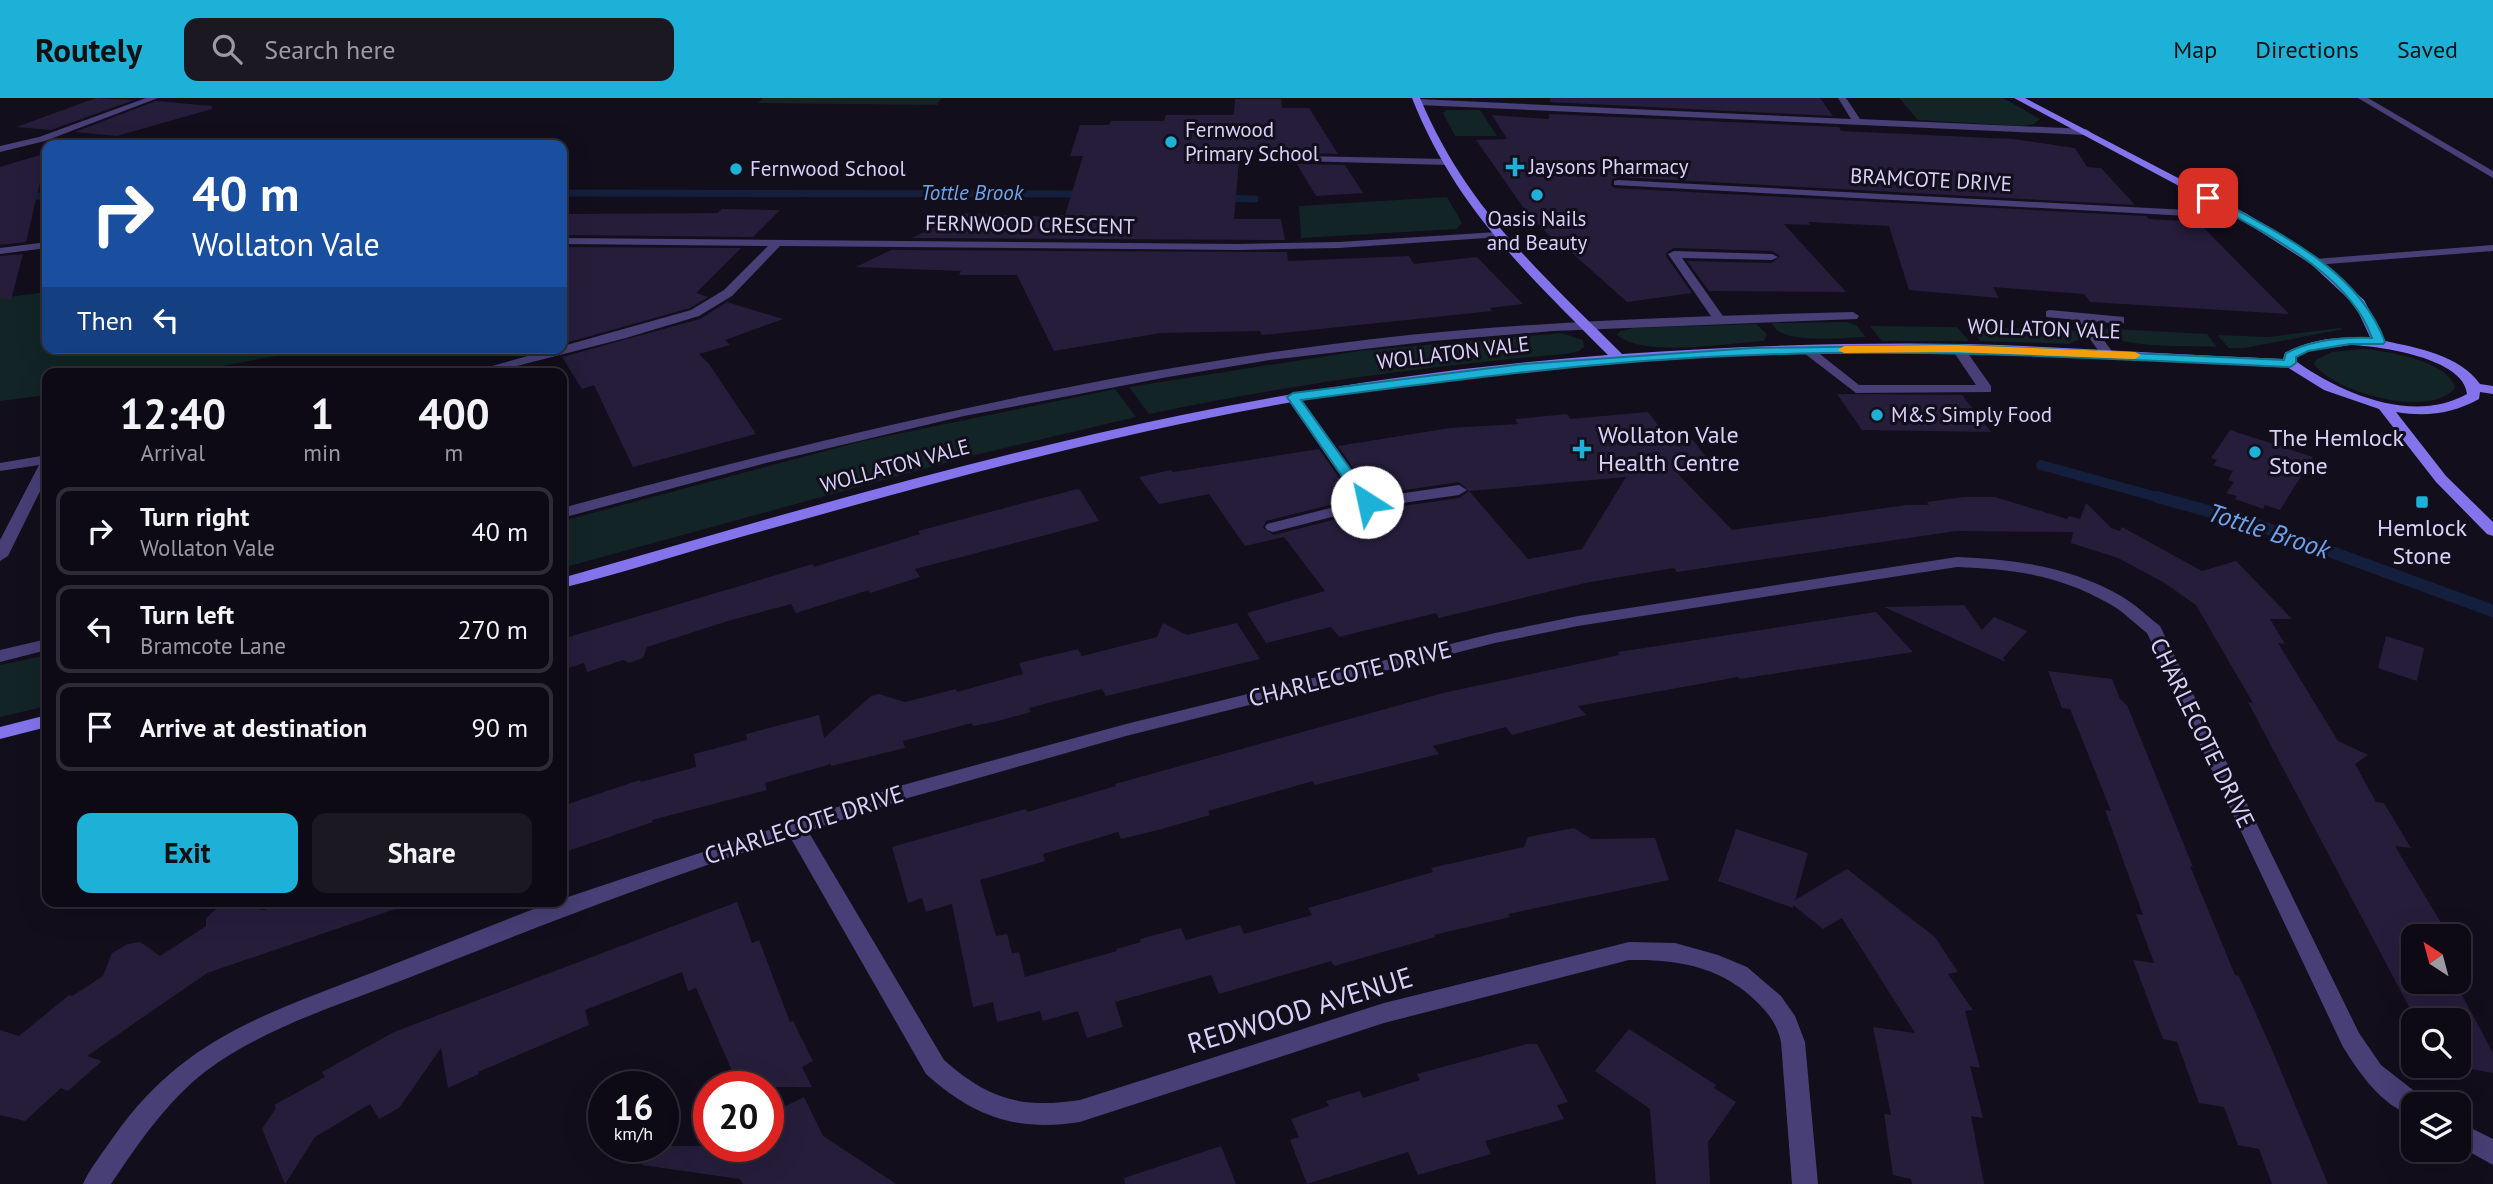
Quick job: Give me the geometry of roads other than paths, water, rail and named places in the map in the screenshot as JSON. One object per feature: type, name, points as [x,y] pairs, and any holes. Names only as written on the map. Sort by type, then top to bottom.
[{"type":"street","points":[[0,149],[42,139],[154,98]]},
{"type":"street","points":[[1842,98],[1858,122]]},
{"type":"street","points":[[2018,98],[2243,216],[2315,262],[2360,303],[2373,324],[2379,342]]},
{"type":"street","points":[[2362,98],[2493,175]]},
{"type":"street","points":[[1620,359],[1497,235],[1447,162],[1417,100],[2086,132]]},
{"type":"street","points":[[1302,159],[1447,162]]},
{"type":"street","name":"BRAMCOTE DRIVE","points":[[1618,183],[2243,216]]},
{"type":"street","name":"FERNWOOD CRESCENT","points":[[567,241],[1238,247],[1339,245],[1497,235]]},
{"type":"street","points":[[567,349],[695,313],[728,293],[779,241]]},
{"type":"street","points":[[0,251],[42,246]]},
{"type":"street","points":[[2315,262],[2493,248]]},
{"type":"street","points":[[1718,318],[1674,254],[1772,257]]},
{"type":"street","points":[[2050,314],[2120,320]]},
{"type":"street","name":"WOLLATON VALE","points":[[567,512],[832,441],[1069,391],[1312,351],[1587,325],[1718,318],[1853,316]]},
{"type":"street","points":[[2080,317],[2108,354]]},
{"type":"street","points":[[2350,341],[2379,342],[2405,348],[2449,365],[2467,377],[2476,391],[2470,400],[2453,406],[2426,410],[2384,406],[2356,399],[2324,386],[2290,363],[2290,356],[2304,348],[2350,341]]},
{"type":"street","points":[[1806,350],[1856,390],[1986,389],[1957,348]]},
{"type":"street","name":"WOLLATON VALE","points":[[567,582],[885,491],[1150,425],[1293,397],[1410,380],[1620,359],[1806,350],[1957,348],[2290,363]]},
{"type":"street","points":[[493,368],[548,354]]},
{"type":"street","points":[[2475,387],[2493,390]]},
{"type":"street","points":[[1293,397],[1367,502]]},
{"type":"street","points":[[2384,406],[2441,479],[2493,531]]},
{"type":"street","points":[[0,467],[42,462]]},
{"type":"street","points":[[0,556],[42,471]]},
{"type":"street","points":[[1273,527],[1367,502],[1460,489]]},
{"type":"street","name":"CHARLECOTE DRIVE","points":[[567,906],[903,792],[1126,730],[1495,638],[1651,608],[1930,566],[1970,562],[2010,564],[2086,585],[2116,600],[2154,630],[2351,1040],[2372,1073],[2401,1096]]},
{"type":"street","points":[[0,656],[42,646]]},
{"type":"street","points":[[0,733],[42,722]]},
{"type":"street","name":"REDWOOD AVENUE","points":[[795,827],[935,1067],[951,1082],[974,1097],[1001,1110],[1031,1117],[1080,1111],[1384,1013],[1629,951],[1661,949],[1697,955],[1726,966],[1767,998],[1788,1025],[1793,1052],[1805,1184]]},
{"type":"street","name":"CHARLECOTE DRIVE","points":[[96,1184],[132,1131],[162,1097],[196,1065],[234,1040],[284,1017],[564,907]]},
{"type":"street","points":[[2471,1140],[2493,1153]]},
{"type":"waterway","name":"Tottle Brook","points":[[567,193],[1086,194]]},
{"type":"waterway","name":"Tottle Brook","points":[[0,197],[42,196]]},
{"type":"waterway","name":"Tottle Brook","points":[[1220,198],[1255,199]]},
{"type":"waterway","name":"Tottle Brook","points":[[2041,465],[2164,499]]},
{"type":"waterway","name":"Tottle Brook","points":[[2157,497],[2252,523],[2493,611]]},
{"type":"place","name":"Fernwood Primary School","points":[[1171,142]]},
{"type":"place","name":"Jaysons Pharmacy","points":[[1515,167]]},
{"type":"place","name":"Fernwood School","points":[[736,169]]},
{"type":"place","name":"Oasis Nails and Beauty","points":[[1537,195]]},
{"type":"place","name":"M&S Simply Food","points":[[1877,415]]},
{"type":"place","name":"Wollaton Vale Health Centre","points":[[1582,449]]},
{"type":"place","name":"The Hemlock Stone","points":[[2255,452]]},
{"type":"place","name":"Hemlock Stone","points":[[2422,502]]}]
